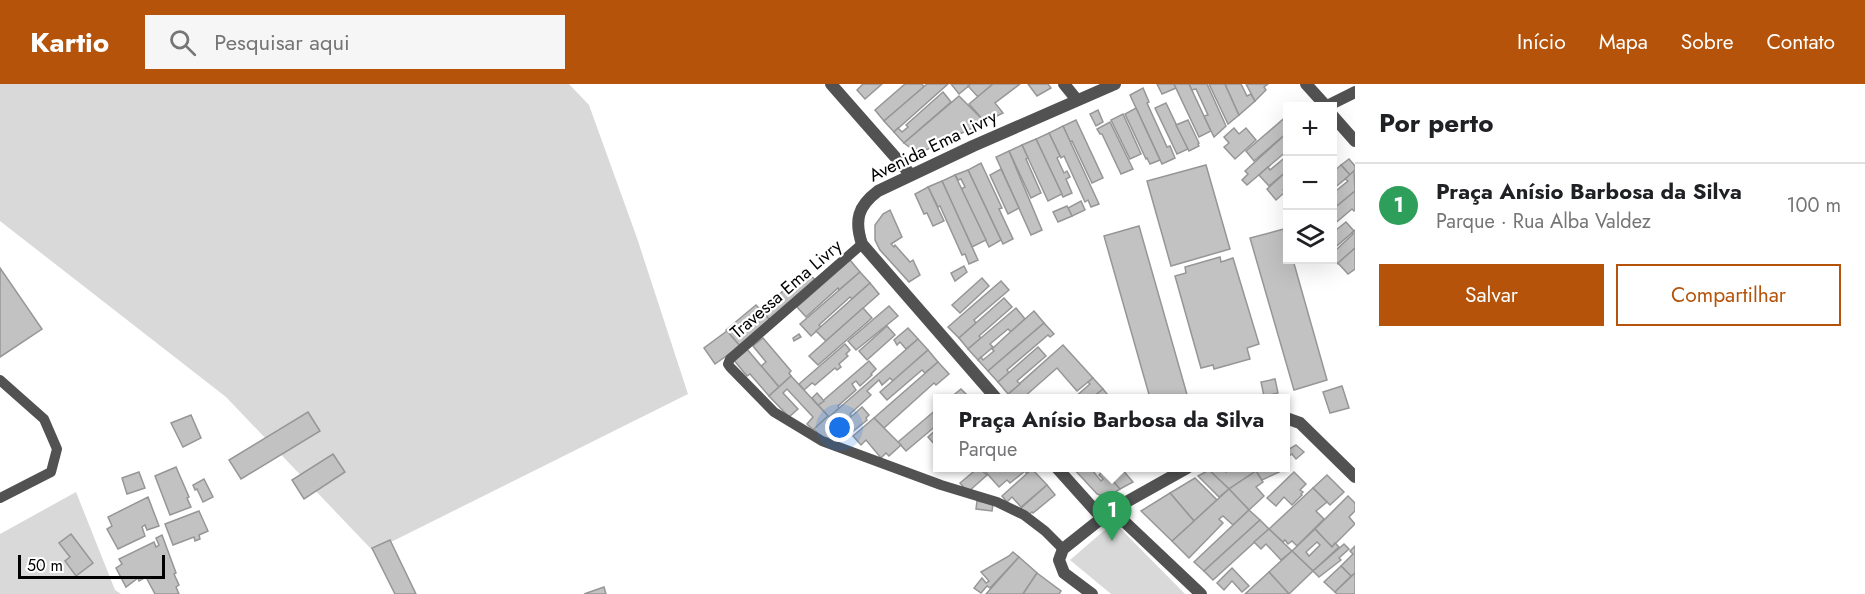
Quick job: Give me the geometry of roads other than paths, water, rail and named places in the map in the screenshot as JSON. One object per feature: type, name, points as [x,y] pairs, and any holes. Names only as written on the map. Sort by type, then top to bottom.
[{"type":"street","points":[[831,84],[911,175]]},
{"type":"street","points":[[1064,84],[1077,100]]},
{"type":"street","name":"Avenida Ema Livry","points":[[862,244],[858,231],[861,210],[867,200],[878,191],[1114,84]]},
{"type":"street","points":[[1306,84],[1323,102]]},
{"type":"street","points":[[1335,102],[1355,92]]},
{"type":"street","points":[[1337,121],[1355,141]]},
{"type":"street","points":[[862,244],[992,394]]},
{"type":"street","points":[[1290,419],[1300,423],[1355,477]]},
{"type":"street","points":[[1061,472],[1101,517]]},
{"type":"street","points":[[1092,594],[1064,573],[1059,560],[1063,549],[1101,517],[1180,472]]},
{"type":"street","points":[[1112,510],[1201,594]]},
{"type":"lane","name":"Travessa Ema Livry","points":[[862,244],[730,359],[729,367],[774,411],[822,441],[941,485],[997,502],[1024,515],[1063,549]]},
{"type":"lane","points":[[0,380],[44,419],[57,449],[51,472],[0,498]]},
{"type":"place","name":"Praça Anísio Barbosa da Silva","points":[[1112,541]]}]
